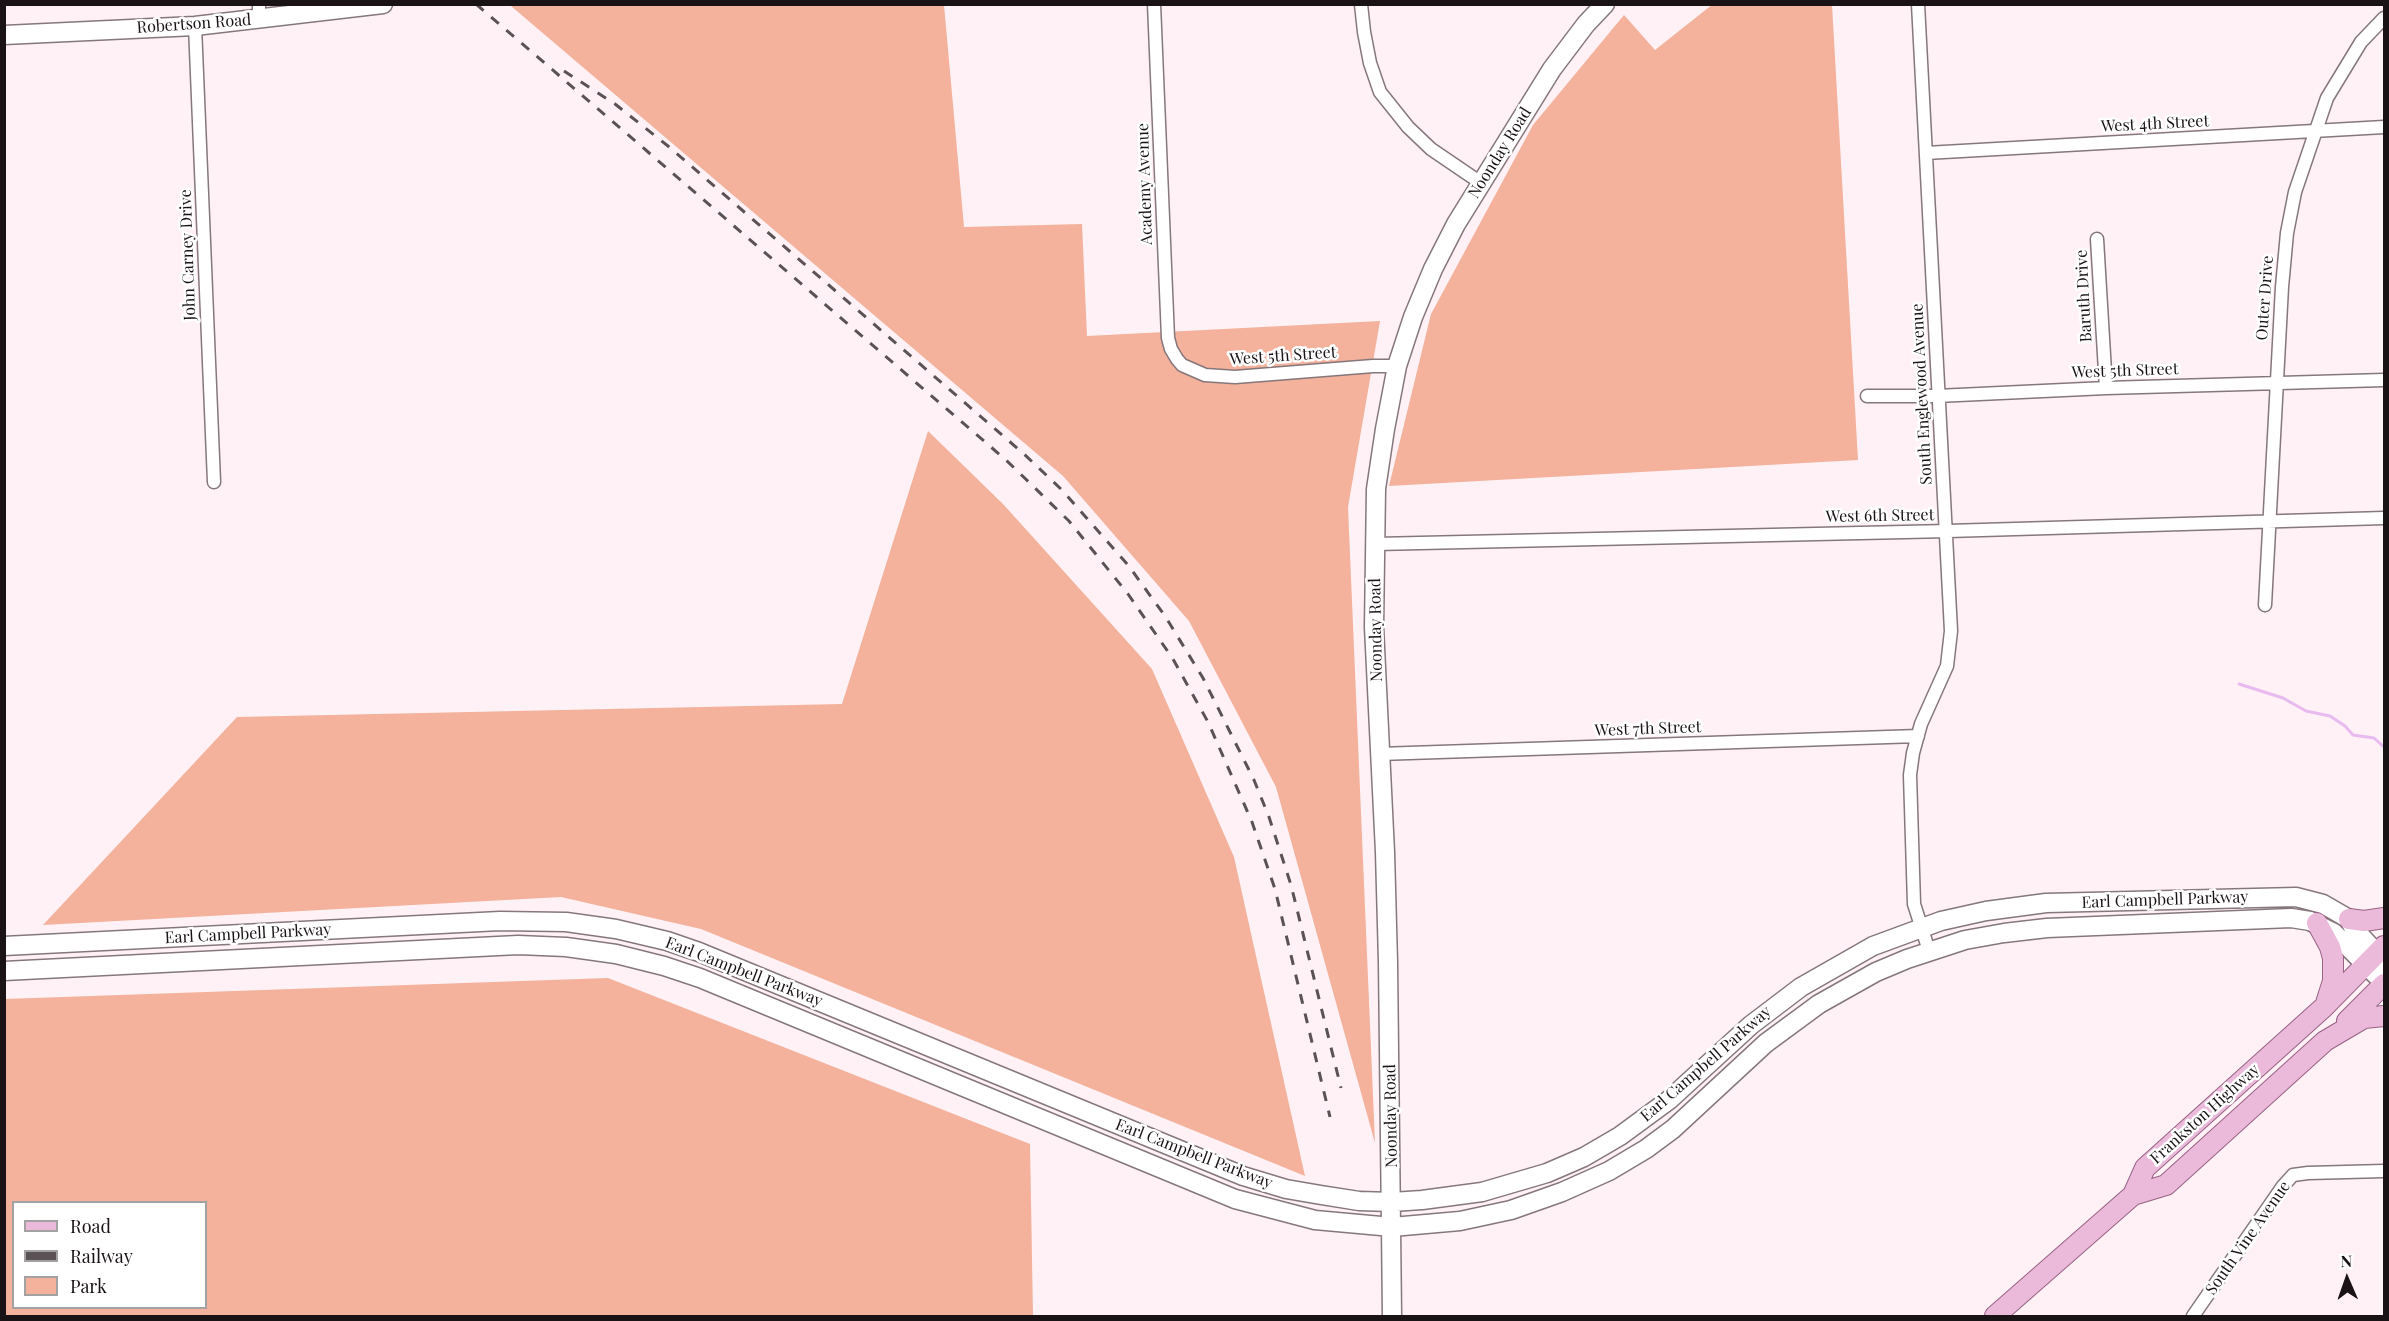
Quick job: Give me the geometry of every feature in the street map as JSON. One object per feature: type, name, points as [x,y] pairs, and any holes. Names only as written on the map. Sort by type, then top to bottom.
[{"type":"main road","name":"Robertson Road","points":[[4,35],[195,26],[259,12],[383,4]]},
{"type":"main road","name":"Noonday Road","points":[[1392,1317],[1386,852],[1374,627],[1376,489],[1384,429],[1397,366],[1413,316],[1456,224],[1552,69],[1586,24],[1605,4]]},
{"type":"main road","name":"Earl Campbell Parkway","points":[[4,946],[538,921],[616,929],[667,941],[699,952],[1243,1176],[1303,1192],[1359,1201],[1392,1202],[1482,1192],[1548,1173],[1584,1156],[1620,1136],[1680,1090],[1751,1025],[1792,992],[1852,956],[1920,927],[1986,911],[2046,903],[2295,897],[2323,904],[2349,919],[2354,929],[2379,956],[2385,983]]},
{"type":"main road","points":[[2196,899],[2196,922]]},
{"type":"main road","points":[[2149,901],[2151,924]]},
{"type":"main road","points":[[2121,902],[2121,925]]},
{"type":"main road","points":[[2046,903],[2047,928]]},
{"type":"main road","name":"Earl Campbell Parkway","points":[[4,971],[537,945],[566,946],[625,955],[684,972],[1235,1199],[1315,1220],[1392,1227],[1477,1218],[1546,1198],[1597,1177],[1666,1134],[1698,1108],[1766,1043],[1805,1013],[1861,979],[1929,951],[1982,936],[2047,928],[2291,918],[2317,923],[2379,956]]},
{"type":"main road","points":[[2349,919],[2364,921],[2385,918]]},
{"type":"main road","points":[[537,945],[538,921]]},
{"type":"main road","points":[[2317,923],[2330,947],[2333,958],[2333,981],[2324,1007]]},
{"type":"main road","name":"Frankston Highway","points":[[1995,1317],[2133,1195],[2145,1168],[2379,956]]},
{"type":"main road","points":[[2133,1195],[2166,1185],[2325,1041],[2385,983]]},
{"type":"main road","points":[[2325,1041],[2364,1018],[2385,1016]]},
{"type":"main road","points":[[1680,1090],[1698,1108]]},
{"type":"street","name":"Academy Avenue","points":[[1154,4],[1168,338],[1171,350],[1177,359]]},
{"type":"street","points":[[1362,4],[1370,63],[1380,92],[1408,127],[1431,149],[1481,183]]},
{"type":"street","name":"South Englewood Avenue","points":[[1918,4],[1951,632],[1949,654],[1943,676],[1913,753],[1910,783],[1914,894],[1920,927],[1929,951]]},
{"type":"street","name":"Outer Drive","points":[[2265,605],[2276,384],[2287,233],[2295,192],[2327,98],[2361,42],[2385,18]]},
{"type":"street","name":"John Carney Drive","points":[[195,26],[214,482]]},
{"type":"street","name":"West 4th Street","points":[[1926,153],[2385,127]]},
{"type":"street","name":"Baruth Drive","points":[[2097,239],[2106,388]]},
{"type":"street","name":"West 5th Street","points":[[1177,359],[1182,365],[1205,375],[1235,377],[1397,366]]},
{"type":"street","name":"West 5th Street","points":[[1867,396],[1937,396],[2106,388],[2385,380]]},
{"type":"street","name":"West 6th Street","points":[[1376,544],[2385,518]]},
{"type":"street","name":"West 7th Street","points":[[1379,754],[1918,736]]},
{"type":"street","name":"South Vine Avenue","points":[[2193,1317],[2283,1186],[2293,1175],[2385,1171]]},
{"type":"green space","points":[[537,4],[944,5],[964,227],[1082,224],[1087,336],[1380,321],[1348,507],[1375,1143],[1276,787],[1189,621],[1063,476],[511,6]]},
{"type":"green space","points":[[1713,4],[1832,5],[1858,460],[1389,486],[1431,314],[1533,125],[1624,15],[1655,50]]},
{"type":"green space","points":[[928,431],[1003,504],[1152,669],[1234,857],[1305,1176],[701,929],[561,897],[43,925],[237,717],[842,704]]},
{"type":"green space","points":[[608,978],[1030,1144],[1033,1316],[5,1316],[5,999]]},
{"type":"waterway","points":[[2239,684],[2283,698],[2306,711],[2330,716],[2345,726],[2353,735],[2374,738],[2384,747]]},
{"type":"railway","points":[[476,4],[1006,460],[1069,521],[1128,594],[1173,659],[1208,722],[1252,822],[1275,889],[1330,1117]]},
{"type":"railway","points":[[564,71],[615,104],[668,146],[1024,454],[1062,490],[1128,565],[1165,616],[1203,678],[1254,780],[1269,817],[1291,885],[1341,1088]]}]
